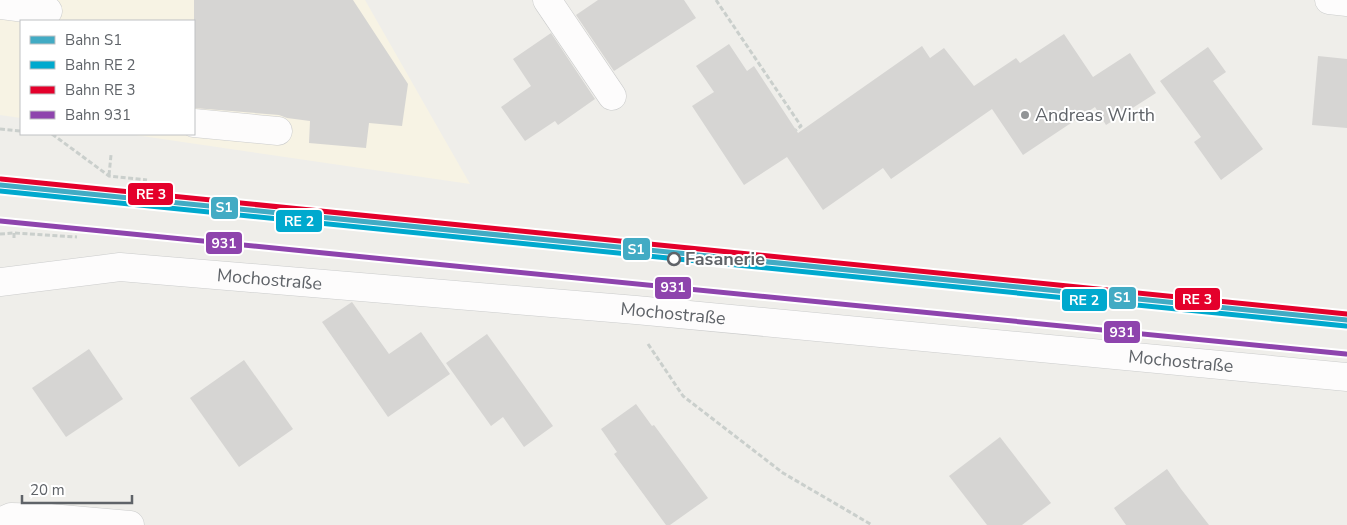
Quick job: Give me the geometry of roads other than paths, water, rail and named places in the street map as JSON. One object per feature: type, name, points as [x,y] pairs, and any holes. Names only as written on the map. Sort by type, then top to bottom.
[{"type":"street","points":[[547,0],[612,96]]},
{"type":"street","points":[[1329,0],[1347,2]]},
{"type":"street","points":[[0,5],[48,11]]},
{"type":"street","points":[[195,123],[278,131]]},
{"type":"street","name":"Mochostraße","points":[[0,282],[120,266],[636,310],[1347,377]]},
{"type":"street","points":[[0,522],[11,518],[50,518],[130,525]]},
{"type":"rail line","name":"S1","points":[[0,185],[1347,320]]},
{"type":"rail line","name":"931","points":[[0,221],[1346,354]]},
{"type":"place","name":"Andreas Wirth","points":[[1025,115]]},
{"type":"place","name":"Fasanerie","points":[[674,259]]}]
